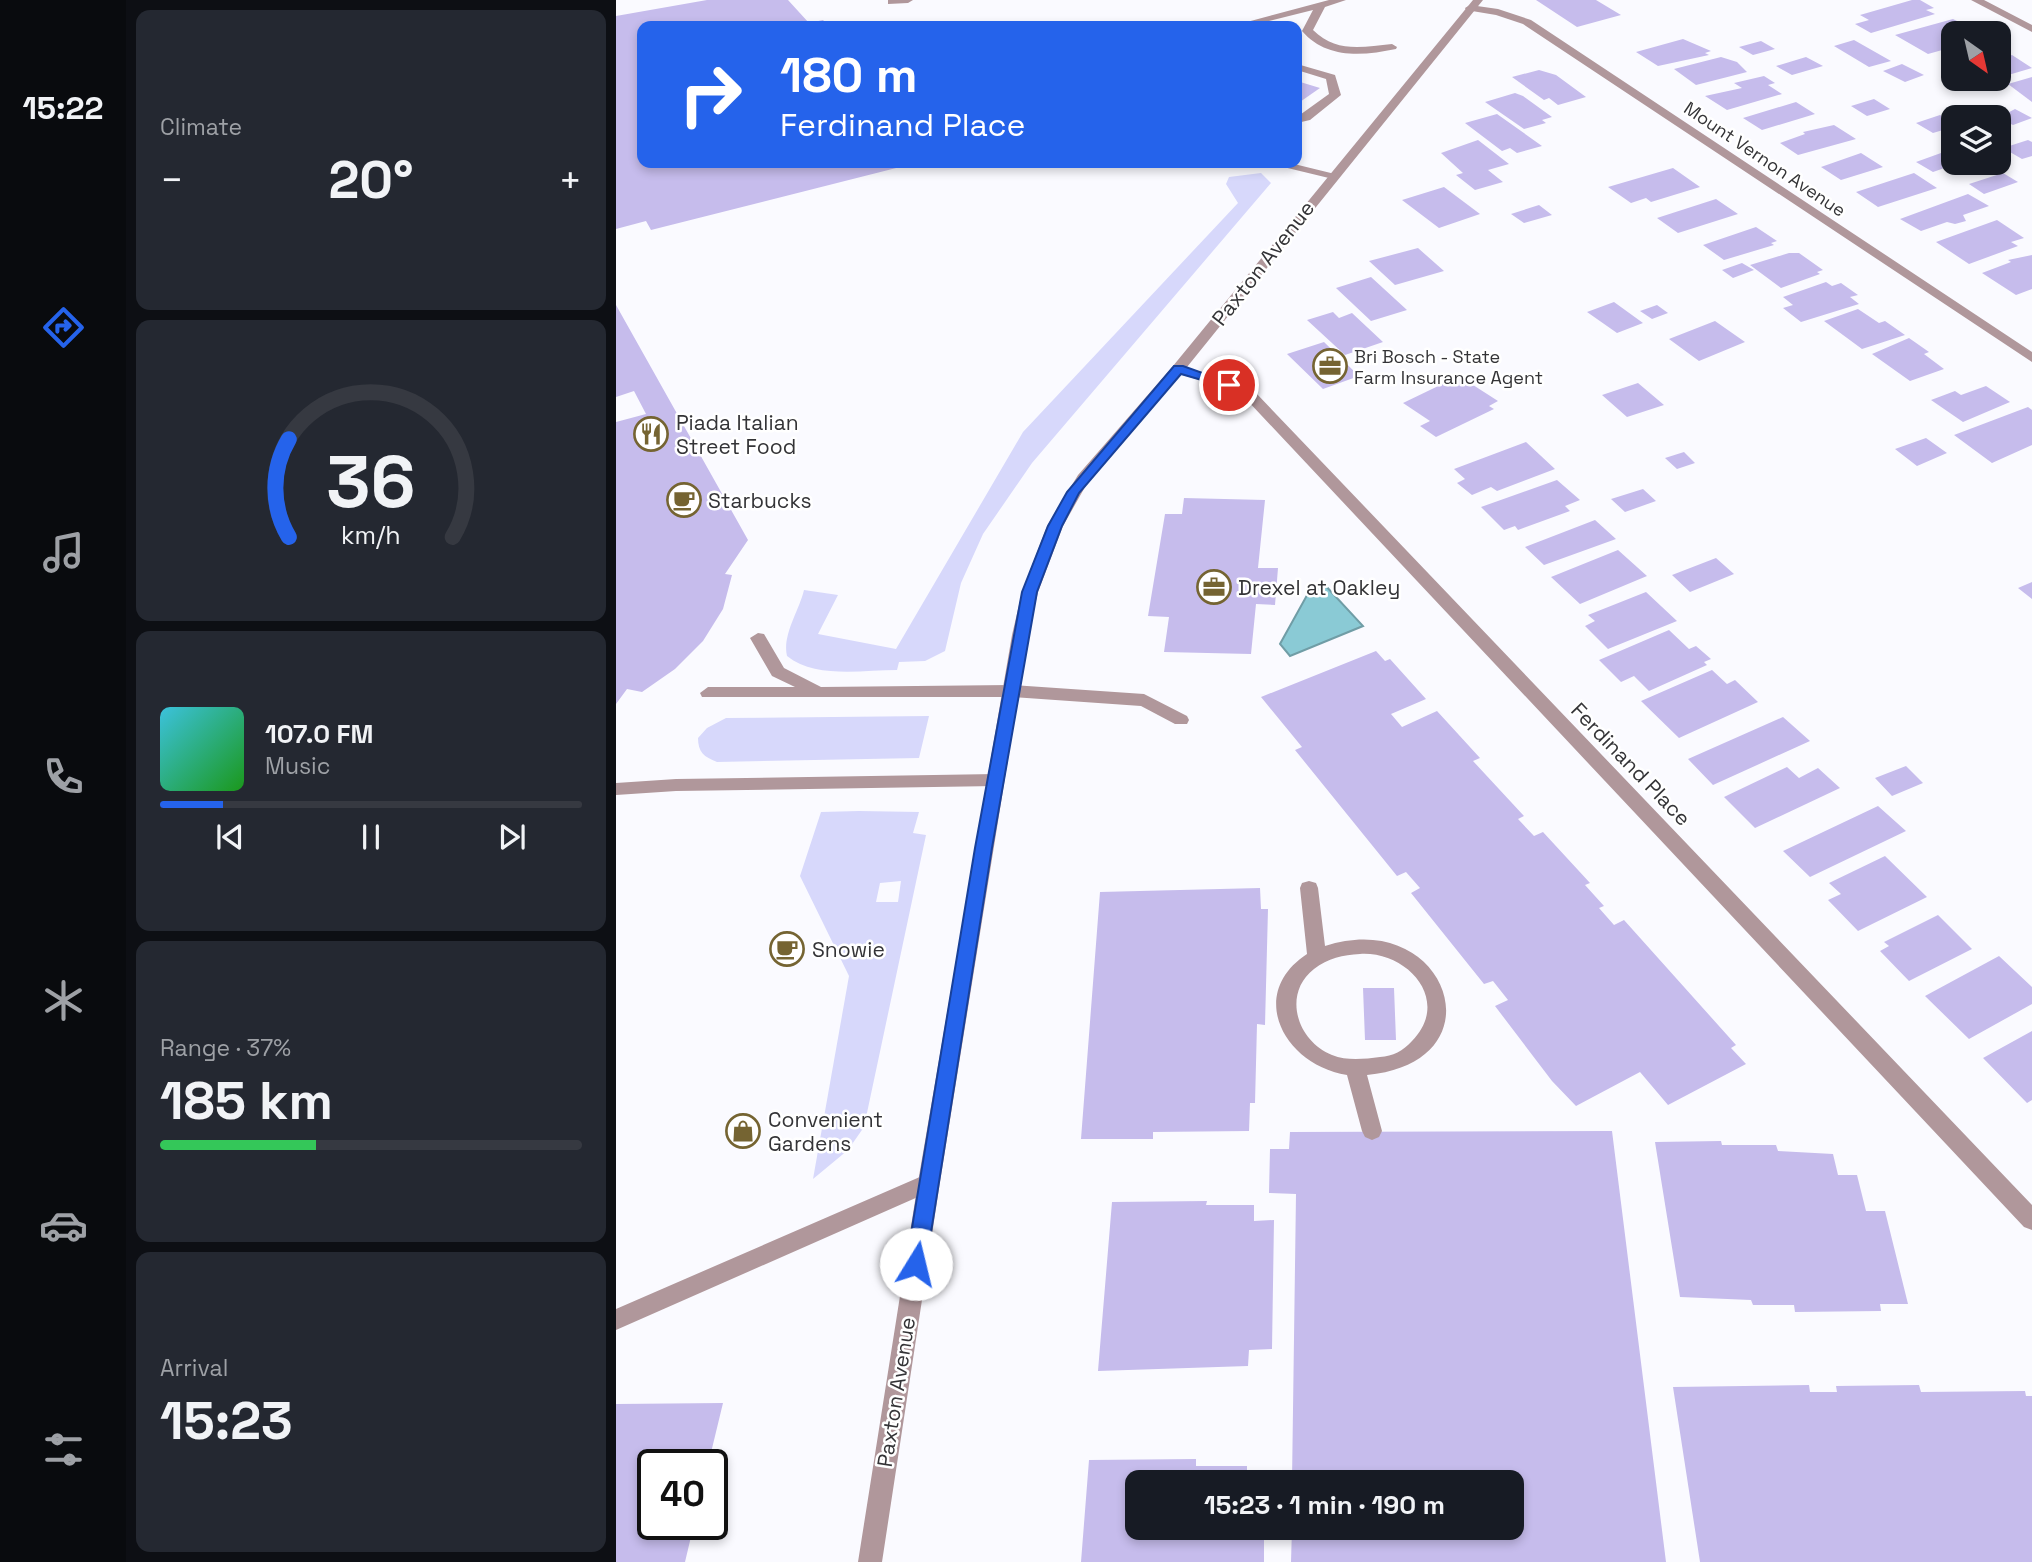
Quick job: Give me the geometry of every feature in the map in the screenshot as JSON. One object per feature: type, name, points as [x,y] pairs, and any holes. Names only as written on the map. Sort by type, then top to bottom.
[{"type":"street","points":[[892,2],[908,0]]},
{"type":"street","points":[[1257,21],[1341,0]]},
{"type":"street","points":[[1976,0],[2032,29]]},
{"type":"street","name":"Paxton Avenue","points":[[870,1562],[929,1182],[1011,691],[1030,592],[1055,526],[1083,478],[1178,369],[1474,4]]},
{"type":"street","name":"Mount Vernon Avenue","points":[[1474,4],[1527,22],[2032,358]]},
{"type":"street","points":[[1321,5],[1307,30],[1318,43],[1341,51],[1392,47]]},
{"type":"street","points":[[1302,68],[1331,77],[1335,94],[1302,119]]},
{"type":"street","points":[[1298,168],[1333,175]]},
{"type":"street","name":"Ferdinand Place","points":[[1178,369],[1237,387],[1251,396],[2032,1220]]},
{"type":"street","points":[[758,639],[778,672],[820,692]]},
{"type":"street","points":[[708,693],[1011,691],[1144,700],[1181,720]]},
{"type":"street","points":[[616,789],[676,785],[996,780]]},
{"type":"street","points":[[1309,888],[1317,957]]},
{"type":"street","points":[[1366,946],[1391,950],[1413,962],[1436,991],[1438,1012],[1432,1033],[1416,1051],[1394,1063],[1354,1068],[1328,1063],[1306,1049],[1291,1031],[1285,1012],[1287,991],[1299,972],[1317,957],[1341,948],[1366,946]]},
{"type":"street","points":[[1354,1068],[1372,1131]]},
{"type":"street","points":[[616,1320],[929,1182]]},
{"type":"shaded area","points":[[1261,173],[1271,183],[1032,463],[983,534],[961,583],[945,651],[925,661],[899,662],[897,670],[854,672],[812,668],[787,656],[789,631],[804,590],[838,595],[818,634],[896,649],[1023,432],[1238,203],[1226,184],[1229,177]]},
{"type":"shaded area","points":[[1324,584],[1363,626],[1290,656],[1280,644],[1311,588]]},
{"type":"shaded area","points":[[929,716],[919,758],[717,762],[703,753],[698,743],[698,738],[707,728],[726,718]]},
{"type":"shaded area","points":[[821,812],[919,812],[913,833],[926,835],[864,1127],[848,1150],[813,1179],[849,976],[800,876]],"holes":[[[901,881],[898,902],[876,902],[880,883]]]},
{"type":"building","points":[[707,0],[788,0],[807,21],[637,21],[637,168],[896,168],[651,230],[646,221],[616,229],[616,16]]},
{"type":"building","points":[[1536,0],[1596,0],[1621,15],[1577,27]]},
{"type":"building","points":[[1920,0],[1934,8],[1926,10],[1935,14],[1871,33],[1855,24],[1869,20],[1860,15]]},
{"type":"building","points":[[1941,22],[1941,50],[1928,54],[1895,35]]},
{"type":"building","points":[[1683,39],[1711,51],[1705,53],[1709,55],[1658,66],[1636,52]]},
{"type":"building","points":[[1854,40],[1891,61],[1869,67],[1834,46]]},
{"type":"building","points":[[1761,41],[1775,49],[1753,55],[1739,47]]},
{"type":"building","points":[[2012,55],[2032,68],[2011,74]]},
{"type":"building","points":[[1721,57],[1737,62],[1747,72],[1696,85],[1674,69]]},
{"type":"building","points":[[1806,57],[1823,66],[1792,75],[1776,66]]},
{"type":"building","points":[[1902,64],[1924,75],[1905,82],[1883,71]]},
{"type":"building","points":[[1539,70],[1556,75],[1586,97],[1558,105],[1549,98],[1544,100],[1512,77]]},
{"type":"building","points":[[1764,76],[1775,83],[1768,85],[1782,94],[1727,110],[1705,96],[1742,88],[1734,83]]},
{"type":"building","points":[[2032,77],[2032,102],[2011,86],[2011,83]]},
{"type":"building","points":[[1302,83],[1320,88],[1302,101]]},
{"type":"building","points":[[1515,93],[1552,117],[1542,120],[1546,123],[1524,129],[1485,102]]},
{"type":"building","points":[[1874,99],[1890,109],[1867,116],[1851,106]]},
{"type":"building","points":[[1796,102],[1815,114],[1762,130],[1743,118]]},
{"type":"building","points":[[2015,109],[2032,118],[2013,125],[2011,111]]},
{"type":"building","points":[[1497,114],[1542,146],[1517,153],[1510,148],[1502,151],[1465,123]]},
{"type":"building","points":[[1940,115],[1941,131],[1933,133],[1916,123]]},
{"type":"building","points":[[1834,125],[1856,139],[1798,155],[1780,143],[1805,134],[1803,132]]},
{"type":"building","points":[[1478,140],[1509,164],[1488,170],[1503,182],[1475,190],[1456,175],[1463,173],[1441,153]]},
{"type":"building","points":[[2028,140],[2032,142],[2032,156],[2022,159],[2011,153],[2011,145]]},
{"type":"building","points":[[1861,153],[1883,167],[1841,180],[1821,167]]},
{"type":"building","points":[[1941,153],[1941,169],[1933,172],[1916,162]]},
{"type":"building","points":[[1673,168],[1700,187],[1651,202],[1646,198],[1631,203],[1608,187]]},
{"type":"building","points":[[1914,173],[1937,188],[1878,207],[1856,192]]},
{"type":"building","points":[[1997,175],[2006,175],[2018,182],[1984,194],[1969,184]]},
{"type":"building","points":[[1444,187],[1480,214],[1439,228],[1402,200]]},
{"type":"building","points":[[1968,194],[1989,206],[1963,215],[1966,221],[1955,224],[1947,222],[1921,231],[1900,219]]},
{"type":"building","points":[[1716,199],[1738,214],[1678,233],[1657,218]]},
{"type":"building","points":[[1539,205],[1552,215],[1524,223],[1511,214]]},
{"type":"building","points":[[1997,220],[2024,238],[2011,242],[2018,246],[1969,264],[1936,242]]},
{"type":"building","points":[[1756,227],[1777,241],[1771,243],[1774,245],[1724,260],[1703,245]]},
{"type":"building","points":[[1418,248],[1444,271],[1395,285],[1369,261]]},
{"type":"building","points":[[1789,253],[1799,253],[1823,270],[1817,272],[1820,274],[1781,288],[1750,265]]},
{"type":"building","points":[[2032,255],[2032,289],[2016,295],[1982,273],[2011,262],[2008,260]]},
{"type":"building","points":[[1742,263],[1754,270],[1733,278],[1722,270]]},
{"type":"building","points":[[1371,277],[1407,310],[1371,321],[1336,288]]},
{"type":"building","points":[[1826,282],[1832,286],[1841,283],[1858,295],[1850,297],[1859,304],[1801,322],[1783,308],[1793,305],[1783,297]]},
{"type":"building","points":[[1614,302],[1643,323],[1617,333],[1587,312]]},
{"type":"building","points":[[616,305],[748,540],[725,574],[732,575],[723,609],[703,641],[675,669],[642,692],[627,689],[616,704],[616,422],[646,414],[634,391],[616,397]]},
{"type":"building","points":[[1657,305],[1668,313],[1652,319],[1640,311]]},
{"type":"building","points":[[1858,309],[1879,323],[1885,321],[1905,335],[1862,349],[1824,321]]},
{"type":"building","points":[[1333,312],[1339,318],[1352,313],[1383,342],[1345,355],[1307,320]]},
{"type":"building","points":[[1715,321],[1745,342],[1699,361],[1669,339]]},
{"type":"building","points":[[1909,338],[1929,352],[1924,354],[1944,369],[1910,381],[1872,354]]},
{"type":"building","points":[[1324,342],[1359,376],[1323,389],[1287,354]]},
{"type":"building","points":[[1459,376],[1498,401],[1489,406],[1494,409],[1436,437],[1420,426],[1430,421],[1403,403]]},
{"type":"building","points":[[1638,383],[1664,405],[1627,417],[1602,395]]},
{"type":"building","points":[[1986,386],[2010,402],[1963,422],[1931,400],[1955,391],[1961,395]]},
{"type":"building","points":[[2028,407],[2032,410],[2032,445],[1992,463],[1954,435]]},
{"type":"building","points":[[1926,438],[1947,453],[1917,466],[1895,449]]},
{"type":"building","points":[[1526,442],[1555,469],[1497,491],[1491,487],[1472,495],[1457,483],[1465,479],[1454,469]]},
{"type":"building","points":[[1684,452],[1695,463],[1677,469],[1665,458]]},
{"type":"building","points":[[1557,480],[1580,500],[1565,506],[1570,511],[1518,530],[1515,526],[1504,530],[1481,507]]},
{"type":"building","points":[[1643,489],[1656,501],[1625,512],[1611,499]]},
{"type":"building","name":"Drexel at Oakley","points":[[1184,498],[1265,500],[1258,568],[1278,568],[1275,605],[1256,604],[1251,654],[1164,652],[1169,617],[1148,616],[1165,514],[1182,514]]},
{"type":"building","points":[[1595,520],[1616,539],[1544,565],[1525,547]]},
{"type":"building","points":[[1618,550],[1647,576],[1580,604],[1551,577]]},
{"type":"building","points":[[1716,558],[1734,574],[1690,592],[1672,575]]},
{"type":"building","points":[[2032,582],[2032,599],[2018,588]]},
{"type":"building","points":[[1646,592],[1677,621],[1608,649],[1585,626],[1595,621],[1588,615]]},
{"type":"building","points":[[1669,630],[1689,649],[1696,646],[1711,659],[1704,662],[1707,665],[1649,691],[1634,676],[1621,682],[1599,660]]},
{"type":"building","points":[[1376,651],[1385,661],[1390,659],[1426,699],[1391,714],[1402,727],[1437,711],[1480,758],[1473,761],[1524,816],[1518,819],[1534,836],[1543,832],[1590,883],[1585,885],[1604,906],[1599,908],[1614,925],[1624,920],[1736,1045],[1731,1048],[1746,1064],[1668,1105],[1640,1072],[1576,1106],[1552,1081],[1495,1006],[1508,1000],[1493,981],[1484,984],[1411,893],[1420,888],[1406,872],[1397,876],[1295,750],[1302,747],[1261,697]]},
{"type":"building","points":[[1712,670],[1727,684],[1735,680],[1758,702],[1679,738],[1641,701]]},
{"type":"building","points":[[1783,717],[1810,741],[1713,785],[1688,759]]},
{"type":"building","points":[[1906,766],[1923,783],[1892,796],[1875,778]]},
{"type":"building","points":[[1787,767],[1799,778],[1818,768],[1840,788],[1755,828],[1724,797]]},
{"type":"building","points":[[1878,806],[1906,831],[1810,877],[1783,851]]},
{"type":"building","points":[[1885,856],[1927,897],[1858,931],[1828,900],[1841,894],[1829,883]]},
{"type":"building","points":[[1260,888],[1261,909],[1268,909],[1265,1025],[1257,1024],[1255,1103],[1250,1103],[1249,1131],[1153,1132],[1153,1139],[1081,1139],[1100,892]]},
{"type":"building","points":[[1938,915],[1972,949],[1909,981],[1880,951],[1889,946],[1884,942]]},
{"type":"building","points":[[1999,956],[2032,987],[2032,1004],[1969,1039],[1925,996]]},
{"type":"building","points":[[1363,988],[1394,988],[1396,1040],[1365,1040]]},
{"type":"building","points":[[2032,1031],[2032,1100],[2027,1103],[1983,1058]]},
{"type":"building","points":[[1612,1131],[1666,1562],[1291,1562],[1292,1540],[1524,1540],[1524,1470],[1292,1470],[1296,1194],[1269,1193],[1270,1149],[1289,1149],[1290,1132]]},
{"type":"building","points":[[1721,1141],[1722,1145],[1776,1145],[1778,1151],[1833,1154],[1838,1175],[1857,1175],[1866,1211],[1885,1211],[1908,1304],[1880,1304],[1881,1311],[1795,1312],[1794,1305],[1753,1305],[1751,1300],[1680,1297],[1655,1142]]},
{"type":"building","points":[[1207,1201],[1206,1205],[1254,1205],[1254,1221],[1274,1220],[1272,1349],[1249,1350],[1248,1366],[1098,1371],[1112,1202]]},
{"type":"building","points":[[1809,1385],[1810,1392],[1837,1392],[1836,1386],[1919,1385],[1921,1392],[2025,1391],[2026,1396],[2032,1396],[2032,1562],[1700,1562],[1673,1387]]},
{"type":"building","points":[[723,1403],[712,1449],[637,1449],[637,1540],[690,1540],[685,1562],[616,1562],[616,1404]]},
{"type":"building","points":[[1196,1459],[1196,1466],[1247,1466],[1247,1470],[1125,1470],[1125,1540],[1264,1540],[1264,1562],[1081,1562],[1089,1460]]},
{"type":"place","name":"Bri Bosch - State Farm Insurance Agent","points":[[1330,366]]},
{"type":"place","name":"Piada Italian Street Food","points":[[651,434]]},
{"type":"place","name":"Starbucks","points":[[684,500]]},
{"type":"place","name":"Drexel at Oakley","points":[[1214,587]]},
{"type":"place","name":"Snowie","points":[[787,949]]},
{"type":"place","name":"Convenient Gardens","points":[[743,1131]]},
{"type":"route","points":[[916,1264],[983,848],[1030,592],[1055,526],[1073,492],[1178,369],[1229,385]]}]
